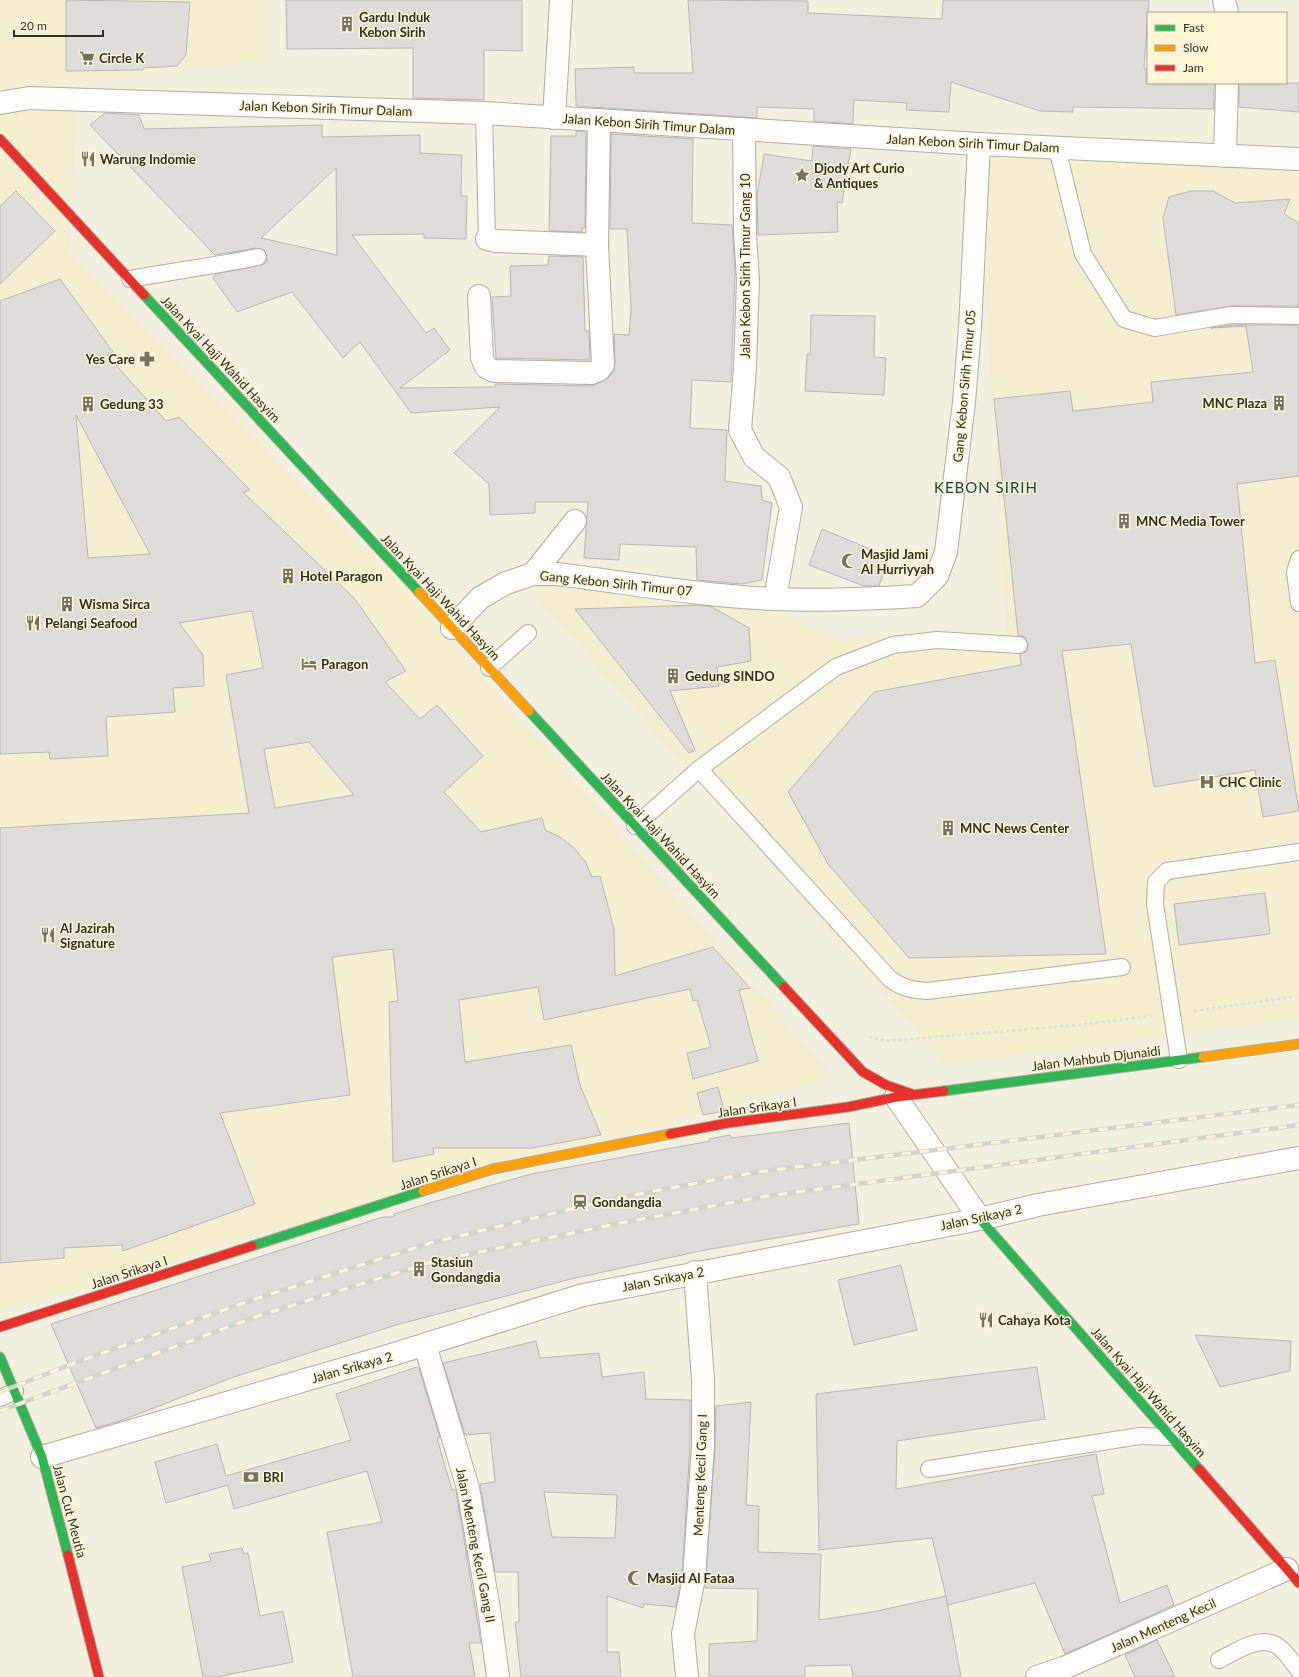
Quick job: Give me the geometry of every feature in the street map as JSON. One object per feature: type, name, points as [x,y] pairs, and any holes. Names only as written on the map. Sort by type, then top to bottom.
[{"type":"street","points":[[554,118],[560,0]]},
{"type":"street","points":[[1224,0],[1227,12]]},
{"type":"street","points":[[1224,156],[1227,84]]},
{"type":"street","name":"Jalan Kebon Sirih Timur Dalam","points":[[0,103],[29,98],[484,113],[744,131],[1057,148],[1299,159]]},
{"type":"street","points":[[479,296],[482,358],[486,367],[494,371],[592,372],[600,370],[603,365],[597,245],[598,120]]},
{"type":"street","name":"Jalan Kebon Sirih Timur Gang 10","points":[[744,131],[745,233],[748,280],[745,368],[740,430],[754,457],[779,477],[791,507],[775,599]]},
{"type":"street","name":"Jalan Kyai Haji Wahid Hasyim","points":[[0,139],[863,1072],[898,1090],[906,1096]]},
{"type":"street","name":"Gang Kebon Sirih Timur 05","points":[[775,599],[856,599],[917,596],[937,576],[946,552],[964,402],[970,328],[979,144]]},
{"type":"street","points":[[487,239],[496,241],[597,245]]},
{"type":"street","points":[[533,574],[574,521]]},
{"type":"street","name":"Gang Kebon Sirih Timur 07","points":[[452,628],[480,598],[506,583],[533,574],[557,574],[716,595],[775,599]]},
{"type":"street","name":"Jalan Mahbub Djunaidi","points":[[906,1096],[1299,1044]]},
{"type":"street","points":[[863,1072],[864,1084]]},
{"type":"street","points":[[848,1107],[859,1096]]},
{"type":"street","points":[[906,1096],[980,1218]]},
{"type":"street","name":"Jalan Srikaya I","points":[[0,1327],[493,1169],[728,1123],[848,1107],[906,1096]]},
{"type":"street","name":"Jalan Srikaya 2","points":[[42,1457],[425,1345],[583,1295],[695,1272],[980,1218],[1038,1205],[1299,1158]]},
{"type":"street","name":"Jalan Kyai Haji Wahid Hasyim","points":[[980,1218],[1171,1437],[1295,1571]]},
{"type":"street","name":"Menteng Kecil Gang I","points":[[687,1677],[683,1634],[695,1570],[703,1446],[703,1380],[695,1272]]},
{"type":"street","name":"Jalan Menteng Kecil Gang II","points":[[425,1345],[468,1488],[489,1609],[498,1677]]},
{"type":"street","name":"Jalan Cut Meutia","points":[[0,1357],[42,1457],[94,1652],[99,1677]]},
{"type":"street","name":"Jalan Menteng Kecil","points":[[1037,1677],[1066,1667],[1295,1571]]},
{"type":"lane","points":[[484,113],[487,239]]},
{"type":"lane","points":[[1057,148],[1083,254],[1124,319],[1155,328],[1231,315],[1299,316]]},
{"type":"lane","points":[[130,280],[258,257]]},
{"type":"lane","points":[[1299,559],[1294,572],[1299,603]]},
{"type":"lane","points":[[489,668],[528,633]]},
{"type":"lane","points":[[635,826],[699,769],[836,667],[893,645],[937,640],[1019,645]]},
{"type":"lane","points":[[699,769],[890,980],[900,986],[912,990],[927,991],[1122,967]]},
{"type":"lane","points":[[1179,1060],[1155,904],[1156,882],[1167,871],[1299,852]]},
{"type":"lane","points":[[0,1398],[15,1391]]},
{"type":"lane","points":[[929,1469],[1140,1436],[1171,1437]]},
{"type":"lane","points":[[1219,1660],[1252,1644],[1263,1641],[1279,1646],[1298,1668]]},
{"type":"shaded area","points":[[0,0],[264,0],[263,61],[78,83],[69,250],[406,587],[834,1078],[367,1204],[0,1311]]},
{"type":"shaded area","points":[[976,141],[1291,147],[1299,149],[1299,1019],[946,1064],[527,586],[722,584],[839,639],[1007,634]]},
{"type":"building","points":[[66,0],[190,2],[186,55],[177,66],[143,68],[143,70],[66,71]]},
{"type":"building","points":[[286,0],[522,0],[522,51],[484,50],[484,100],[413,98],[413,48],[287,49]]},
{"type":"building","points":[[688,0],[808,1],[808,13],[942,19],[943,0],[1149,0],[1144,68],[1146,68],[1146,83],[1214,84],[1214,109],[1073,107],[1073,112],[1040,111],[951,82],[949,112],[906,110],[907,103],[854,100],[853,124],[814,121],[814,109],[757,107],[757,118],[576,106],[575,69],[634,67],[634,73],[693,73]]},
{"type":"building","points":[[1299,83],[1299,112],[1239,107],[1239,84]]},
{"type":"building","points":[[105,113],[139,115],[144,129],[322,125],[322,137],[420,135],[420,153],[462,155],[461,196],[467,196],[466,239],[424,238],[424,234],[352,235],[426,333],[434,328],[450,350],[400,388],[495,387],[495,384],[592,386],[608,378],[613,372],[615,364],[614,334],[629,335],[631,309],[627,229],[610,229],[611,134],[693,139],[692,223],[732,225],[735,272],[731,382],[692,380],[690,428],[727,430],[725,481],[761,486],[762,500],[772,503],[762,580],[742,584],[697,580],[696,547],[620,544],[619,560],[584,558],[588,502],[535,502],[535,513],[490,515],[489,484],[454,453],[500,407],[411,413],[360,342],[343,358],[292,292],[237,312],[213,278],[216,274],[264,264],[267,260],[265,251],[256,248],[215,255],[90,125]],"holes":[[[336,168],[337,255],[261,238]]]},
{"type":"building","points":[[576,131],[586,132],[585,228],[582,228],[582,232],[549,231],[551,136],[576,136]]},
{"type":"building","points":[[813,146],[851,149],[842,203],[837,202],[838,232],[758,235],[757,195],[764,154],[812,161]]},
{"type":"building","points":[[16,191],[55,231],[0,284],[0,206]]},
{"type":"building","name":"MNC Plaza","points":[[1191,191],[1213,191],[1235,203],[1290,199],[1284,214],[1299,223],[1299,306],[1231,306],[1176,315],[1163,218],[1169,197]]},
{"type":"building","points":[[549,256],[583,257],[585,331],[589,331],[590,360],[496,358],[492,297],[511,296],[510,266],[548,265]]},
{"type":"building","points":[[60,279],[113,352],[107,355],[166,421],[179,417],[250,490],[243,492],[354,598],[406,671],[385,682],[420,719],[437,705],[483,756],[444,792],[481,832],[542,818],[545,830],[560,837],[574,848],[585,861],[592,877],[600,876],[614,929],[615,976],[713,947],[750,988],[739,990],[758,1061],[693,1079],[687,1053],[711,1047],[697,1000],[693,1001],[690,989],[544,1020],[538,987],[459,1000],[465,1062],[571,1045],[580,1085],[601,1135],[533,1148],[433,1148],[434,1154],[393,1162],[389,1002],[398,1001],[393,949],[332,957],[350,1095],[220,1113],[255,1204],[123,1251],[122,1245],[64,1248],[64,1258],[0,1263],[0,828],[249,813],[226,675],[263,668],[252,611],[179,623],[203,655],[204,686],[173,688],[175,712],[106,717],[108,756],[50,759],[49,752],[0,754],[0,301]],"holes":[[[76,415],[150,554],[88,558]],[[309,742],[354,795],[275,808],[264,749]]]},
{"type":"building","points":[[811,315],[875,316],[874,357],[886,358],[884,395],[805,391],[807,354],[810,354]]},
{"type":"building","points":[[1232,325],[1299,325],[1299,476],[1237,484],[1255,663],[1275,660],[1299,811],[1263,817],[1255,770],[1154,787],[1131,644],[1062,651],[1106,954],[909,958],[828,864],[788,792],[874,692],[1021,665],[1020,654],[1027,651],[1028,645],[1025,637],[1018,635],[994,399],[1070,391],[1073,411],[1153,402],[1151,382],[1253,372],[1246,326],[1211,328]]},
{"type":"building","name":"Masjid Jami Al Hurriyyah","points":[[822,529],[889,557],[879,586],[864,586],[809,565]]},
{"type":"building","name":"Gedung SINDO","points":[[700,605],[712,607],[749,628],[751,661],[717,667],[719,686],[670,691],[695,750],[689,753],[575,609]]},
{"type":"building","points":[[1265,893],[1270,934],[1179,945],[1174,904]]},
{"type":"building","points":[[718,1087],[724,1111],[703,1115],[697,1093]]},
{"type":"building","name":"Stasiun Gondangdia","points":[[849,1123],[859,1224],[705,1250],[571,1279],[396,1325],[231,1378],[120,1421],[96,1428],[51,1324],[383,1217],[394,1217],[394,1214],[531,1174],[710,1141],[709,1139],[730,1135],[732,1138]]},
{"type":"building","points":[[901,1265],[917,1330],[854,1345],[838,1280]]},
{"type":"building","points":[[1195,1335],[1291,1341],[1290,1371],[1220,1387]]},
{"type":"building","points":[[536,1341],[540,1358],[599,1353],[602,1377],[644,1372],[646,1399],[690,1400],[690,1446],[682,1576],[676,1607],[644,1604],[643,1608],[607,1596],[607,1652],[619,1652],[621,1677],[521,1677],[515,1622],[519,1622],[518,1572],[495,1572],[480,1484],[495,1482],[490,1433],[465,1435],[443,1363]],"holes":[[[544,1492],[617,1495],[615,1538],[552,1537]]]},
{"type":"building","points":[[417,1367],[419,1368],[440,1438],[437,1438],[452,1490],[455,1489],[456,1491],[481,1643],[469,1643],[475,1677],[353,1677],[327,1532],[382,1522],[367,1471],[234,1509],[228,1485],[166,1503],[155,1462],[217,1444],[226,1476],[351,1440],[336,1394]]},
{"type":"building","points":[[1037,1367],[1045,1419],[897,1441],[896,1489],[1096,1454],[1104,1494],[1092,1496],[1120,1603],[1167,1585],[1174,1605],[1065,1654],[1035,1583],[948,1605],[932,1538],[819,1550],[816,1394]]},
{"type":"building","points":[[751,1402],[746,1505],[759,1506],[758,1552],[821,1554],[819,1620],[872,1612],[946,1596],[961,1677],[853,1677],[851,1665],[805,1666],[805,1677],[709,1677],[709,1644],[757,1641],[758,1589],[705,1588],[715,1447],[716,1406]]},
{"type":"building","points":[[242,1548],[244,1554],[248,1553],[260,1616],[283,1611],[293,1662],[216,1677],[203,1677],[182,1567],[211,1561],[209,1554]]},
{"type":"building","points":[[1157,1640],[1175,1677],[1135,1677],[1125,1655]]},
{"type":"railway","points":[[0,1392],[80,1361],[255,1299],[430,1243],[617,1198],[757,1172],[1299,1105]]},
{"type":"railway","points":[[0,1411],[258,1316],[435,1261],[621,1223],[767,1196],[1299,1125]]},
{"type":"traffic: fast","points":[[144,295],[419,592]]},
{"type":"traffic: fast","points":[[529,711],[784,987]]},
{"type":"traffic: fast","points":[[944,1091],[1203,1057]]},
{"type":"traffic: fast","points":[[252,1246],[423,1191]]},
{"type":"traffic: fast","points":[[980,1219],[1199,1469]]},
{"type":"traffic: fast","points":[[0,1357],[42,1457],[68,1555]]},
{"type":"traffic: slow","points":[[419,592],[529,711]]},
{"type":"traffic: slow","points":[[1203,1057],[1299,1044]]},
{"type":"traffic: slow","points":[[423,1191],[493,1169],[670,1134]]},
{"type":"traffic: jam","points":[[0,139],[144,295]]},
{"type":"traffic: jam","points":[[784,987],[863,1072],[886,1085],[912,1094]]},
{"type":"traffic: jam","points":[[670,1134],[728,1123],[848,1107],[896,1097],[944,1091]]},
{"type":"traffic: jam","points":[[0,1327],[252,1246]]},
{"type":"traffic: jam","points":[[1199,1469],[1299,1583]]},
{"type":"traffic: jam","points":[[68,1555],[99,1677]]},
{"type":"place","name":"Gardu Induk Kebon Sirih","points":[[347,24]]},
{"type":"place","name":"Circle K","points":[[87,58]]},
{"type":"place","name":"Warung Indomie","points":[[88,159]]},
{"type":"place","name":"Djody Art Curio & Antiques","points":[[802,175]]},
{"type":"place","name":"Yes Care","points":[[147,359]]},
{"type":"place","name":"MNC Plaza","points":[[1279,403]]},
{"type":"place","name":"Gedung 33","points":[[88,404]]},
{"type":"place","name":"MNC Media Tower","points":[[1124,521]]},
{"type":"place","name":"Masjid Jami Al Hurriyyah","points":[[849,561]]},
{"type":"place","name":"Hotel Paragon","points":[[288,576]]},
{"type":"place","name":"Wisma Sirca","points":[[67,604]]},
{"type":"place","name":"Pelangi Seafood","points":[[33,623]]},
{"type":"place","name":"Paragon","points":[[309,664]]},
{"type":"place","name":"Gedung SINDO","points":[[673,676]]},
{"type":"place","name":"CHC Clinic","points":[[1207,782]]},
{"type":"place","name":"MNC News Center","points":[[948,828]]},
{"type":"place","name":"Al Jazirah Signature","points":[[48,935]]},
{"type":"place","name":"Gondangdia","points":[[580,1202]]},
{"type":"place","name":"Stasiun Gondangdia","points":[[419,1269]]},
{"type":"place","name":"Cahaya Kota","points":[[986,1320]]},
{"type":"place","name":"BRI","points":[[251,1477]]},
{"type":"place","name":"Masjid Al Fataa","points":[[635,1578]]},
{"type":"district","name":"KEBON SIRIH","points":[[986,487]]}]
